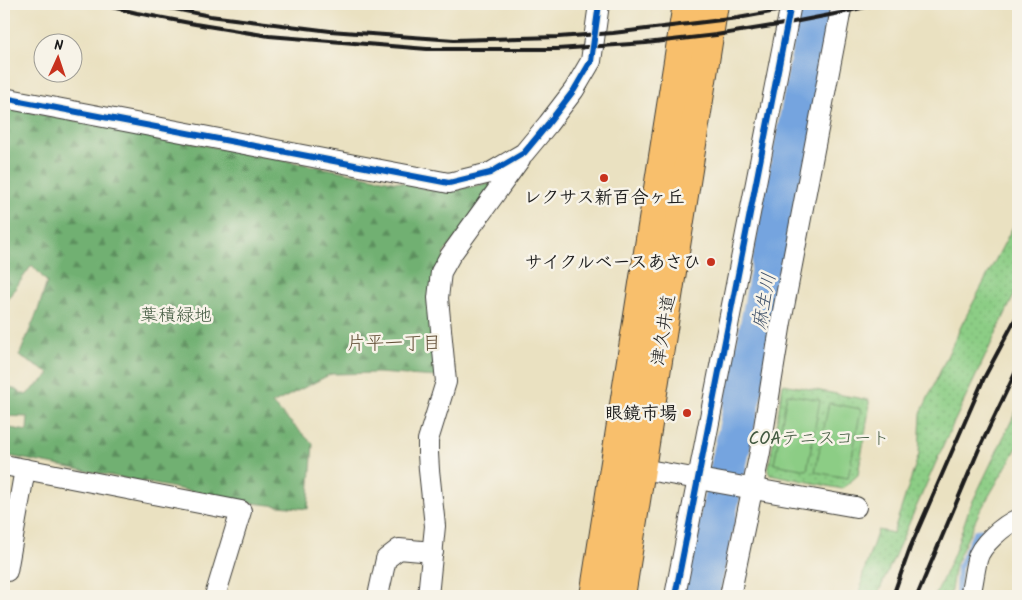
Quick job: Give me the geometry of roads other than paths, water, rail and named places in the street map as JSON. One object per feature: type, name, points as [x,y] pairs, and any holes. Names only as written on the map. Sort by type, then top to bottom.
[{"type":"main road","name":"津久井道","points":[[594,596],[687,4]]},
{"type":"main road","name":"津久井道","points":[[621,596],[714,4]]},
{"type":"street","points":[[428,596],[435,526],[428,440],[446,382],[438,298],[441,272],[450,256],[524,153],[574,90],[591,60],[598,4]]},
{"type":"street","points":[[675,596],[703,480],[758,169],[791,4]]},
{"type":"street","points":[[730,596],[747,488],[760,452],[782,312],[842,4]]},
{"type":"street","points":[[4,98],[449,183],[490,173],[524,153]]},
{"type":"street","points":[[4,465],[242,511],[215,596]]},
{"type":"street","points":[[4,571],[7,571],[25,469]]},
{"type":"street","points":[[642,469],[856,507]]},
{"type":"street","points":[[970,596],[977,558],[983,547],[1001,529],[1018,519]]},
{"type":"street","points":[[378,596],[386,559],[392,554],[399,549],[433,552]]},
{"type":"waterway","name":"麻生川","points":[[701,596],[755,341],[819,4]]},
{"type":"waterway","points":[[958,596],[959,568],[976,532],[984,531],[993,526]]},
{"type":"railway","points":[[99,4],[195,24],[269,36],[427,49],[557,49],[646,43],[716,35],[778,25],[878,4]]},
{"type":"railway","points":[[150,4],[210,16],[330,31],[454,40],[558,37],[613,33],[738,18],[815,4]]},
{"type":"railway","points":[[893,596],[910,548],[984,378],[1018,314]]},
{"type":"railway","points":[[917,596],[979,449],[1018,367]]},
{"type":"place","name":"レクサス新百合ヶ丘","points":[[604,178]]},
{"type":"place","name":"サイクルベースあさひ","points":[[711,262]]},
{"type":"place","name":"眼鏡市場","points":[[687,413]]},
{"type":"district","name":"片平一丁目","points":[[394,342]]},
{"type":"park label","name":"葉積緑地","points":[[176,315]]},
{"type":"park label","name":"COAテニスコート","points":[[819,438]]}]
